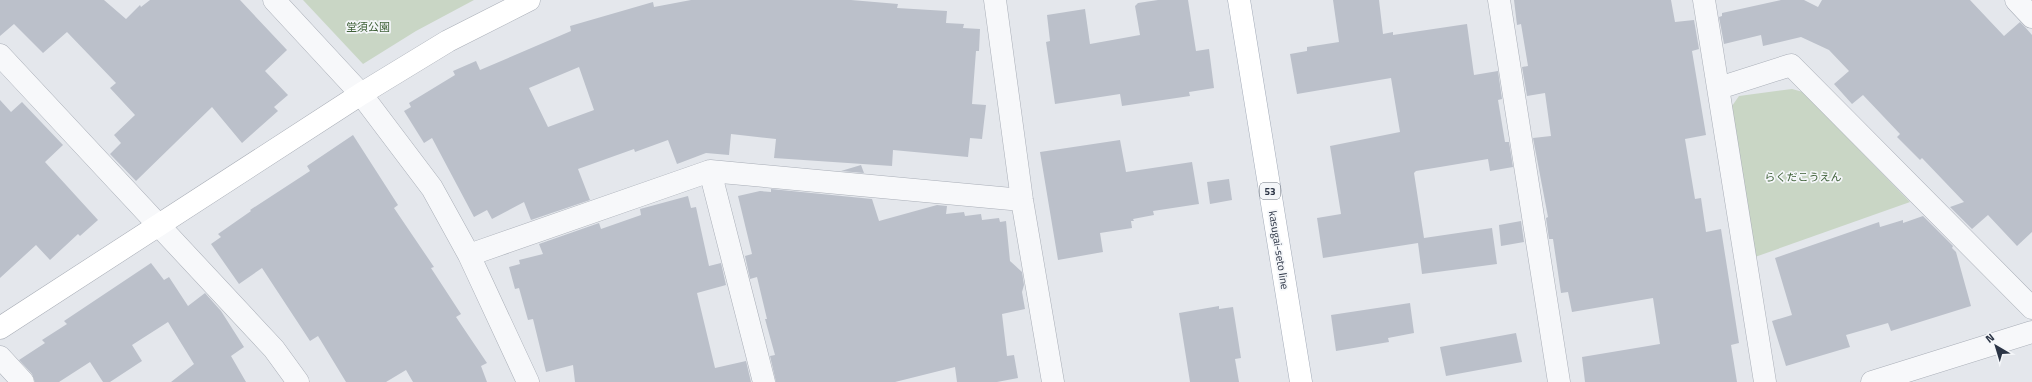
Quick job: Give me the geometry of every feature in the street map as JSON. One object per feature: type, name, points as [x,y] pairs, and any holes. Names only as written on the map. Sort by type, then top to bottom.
[{"type":"street","points":[[274,0],[361,94],[432,188],[469,255],[528,382]]},
{"type":"street","points":[[0,328],[361,94],[448,41],[529,0]]},
{"type":"street","points":[[995,0],[1022,200],[1053,382]]},
{"type":"street","name":"kasugai-seto line","points":[[1239,0],[1301,382]]},
{"type":"street","points":[[1499,0],[1559,382]]},
{"type":"street","points":[[1704,0],[1765,382]]},
{"type":"street","points":[[2016,0],[2032,17]]},
{"type":"street","points":[[0,55],[274,349],[298,382]]},
{"type":"street","points":[[1719,88],[1791,65],[2032,308]]},
{"type":"street","points":[[469,255],[710,172],[1022,200]]},
{"type":"street","points":[[710,172],[764,382]]},
{"type":"street","points":[[1872,382],[2032,332]]},
{"type":"street","points":[[0,357],[24,382]]},
{"type":"green space","name":"堂須公園","points":[[303,0],[474,0],[416,31],[363,64]]},
{"type":"green space","name":"らくだこうえん","points":[[1792,89],[1803,92],[1910,202],[1755,257],[1732,106],[1739,96]]},
{"type":"building","points":[[0,0],[104,0],[126,19],[140,5],[141,7],[150,0],[240,0],[287,50],[265,71],[288,95],[274,107],[278,111],[242,143],[212,107],[136,181],[110,154],[121,143],[114,135],[135,115],[110,88],[116,83],[67,32],[43,53],[14,24],[0,36]]},
{"type":"building","points":[[691,0],[851,0],[898,4],[897,8],[947,11],[946,23],[964,24],[963,28],[980,29],[979,51],[976,51],[972,104],[986,105],[982,139],[970,138],[968,157],[893,150],[892,166],[774,158],[776,139],[731,134],[729,155],[706,153],[677,164],[668,140],[635,152],[634,149],[578,169],[590,200],[531,220],[524,202],[492,219],[487,210],[474,217],[432,138],[424,143],[404,111],[411,107],[409,103],[455,75],[453,71],[476,61],[480,70],[571,31],[570,26],[653,2],[654,7]],"holes":[[[579,67],[594,110],[548,127],[529,88]]]},
{"type":"building","points":[[1158,0],[1188,0],[1196,51],[1209,49],[1214,88],[1189,92],[1190,96],[1122,106],[1120,94],[1055,104],[1046,42],[1050,41],[1047,15],[1085,9],[1090,44],[1140,35],[1135,6],[1138,3]]},
{"type":"building","points":[[1333,0],[1379,0],[1383,34],[1393,32],[1393,35],[1467,24],[1474,75],[1498,71],[1502,99],[1498,100],[1505,142],[1509,142],[1513,167],[1490,171],[1488,159],[1416,171],[1414,173],[1424,238],[1492,228],[1497,264],[1422,274],[1418,243],[1323,258],[1317,218],[1341,214],[1330,146],[1400,132],[1391,78],[1297,94],[1290,54],[1307,51],[1307,47],[1339,42]]},
{"type":"building","points":[[1514,0],[1671,0],[1675,22],[1694,20],[1699,49],[1692,51],[1706,135],[1685,139],[1695,199],[1701,198],[1706,232],[1721,229],[1739,343],[1731,345],[1737,382],[1585,382],[1582,357],[1660,344],[1653,298],[1572,312],[1568,292],[1561,293],[1553,239],[1549,239],[1546,218],[1548,217],[1533,138],[1551,136],[1545,93],[1527,96],[1522,67],[1528,66],[1521,24],[1517,25]]},
{"type":"building","points":[[1781,0],[1804,0],[1818,7],[1822,0],[1970,0],[2004,36],[2020,22],[2032,35],[2032,232],[2017,246],[1988,215],[1972,229],[1950,207],[1964,202],[1922,158],[1920,160],[1897,137],[1900,134],[1863,95],[1852,104],[1834,84],[1849,71],[1829,50],[1801,37],[1763,46],[1761,35],[1724,44],[1719,17],[1722,16],[1722,13]]},
{"type":"building","points":[[0,100],[11,112],[22,102],[63,145],[45,162],[98,220],[80,236],[78,234],[50,260],[36,245],[0,278]]},
{"type":"building","points":[[353,135],[398,205],[394,208],[434,267],[431,268],[461,314],[456,317],[487,363],[481,366],[487,382],[413,382],[406,370],[386,382],[346,382],[318,336],[310,341],[262,268],[239,284],[211,244],[221,237],[218,234],[251,211],[250,210],[310,171],[307,166]]},
{"type":"building","points":[[1120,140],[1126,172],[1192,162],[1199,204],[1153,211],[1154,215],[1133,219],[1134,221],[1131,221],[1132,228],[1100,233],[1103,252],[1058,260],[1040,152]]},
{"type":"building","points":[[861,165],[864,173],[841,171]]},
{"type":"building","points":[[1229,179],[1232,200],[1210,204],[1207,182]]},
{"type":"building","points":[[771,189],[872,199],[879,221],[937,205],[947,206],[946,214],[964,212],[965,216],[981,214],[982,220],[999,218],[1000,222],[1006,221],[1010,261],[1022,272],[1024,285],[1022,292],[1025,309],[1002,314],[1007,356],[1014,355],[1018,378],[997,382],[957,382],[955,367],[895,382],[776,382],[770,356],[775,355],[765,319],[767,319],[757,277],[750,279],[745,256],[752,254],[738,196],[760,191],[771,192]]},
{"type":"building","points":[[688,196],[691,208],[696,207],[709,266],[721,263],[726,285],[697,293],[715,368],[746,361],[751,382],[575,382],[573,365],[546,372],[533,319],[528,320],[519,288],[515,289],[509,267],[520,264],[519,260],[543,254],[539,244],[599,223],[601,229],[641,215],[640,209]]},
{"type":"building","points":[[1923,216],[1953,246],[1952,248],[1956,252],[1971,306],[1891,331],[1888,323],[1846,335],[1850,347],[1786,366],[1772,321],[1792,315],[1775,258],[1879,222],[1880,227],[1903,220],[1903,223]]},
{"type":"building","points":[[1521,221],[1524,242],[1501,246],[1499,225]]},
{"type":"building","points":[[151,263],[164,280],[169,277],[188,306],[205,293],[221,311],[244,347],[231,356],[246,382],[171,382],[194,364],[168,322],[132,345],[142,361],[110,382],[103,382],[90,362],[59,382],[35,382],[32,374],[19,360],[45,343],[42,340],[67,324],[64,321]]},
{"type":"building","points":[[1410,303],[1414,333],[1388,338],[1389,342],[1336,351],[1331,315]]},
{"type":"building","points":[[1219,306],[1219,309],[1233,307],[1241,358],[1235,359],[1239,382],[1190,382],[1179,313]]},
{"type":"building","points":[[1516,333],[1522,362],[1446,376],[1440,347]]}]
